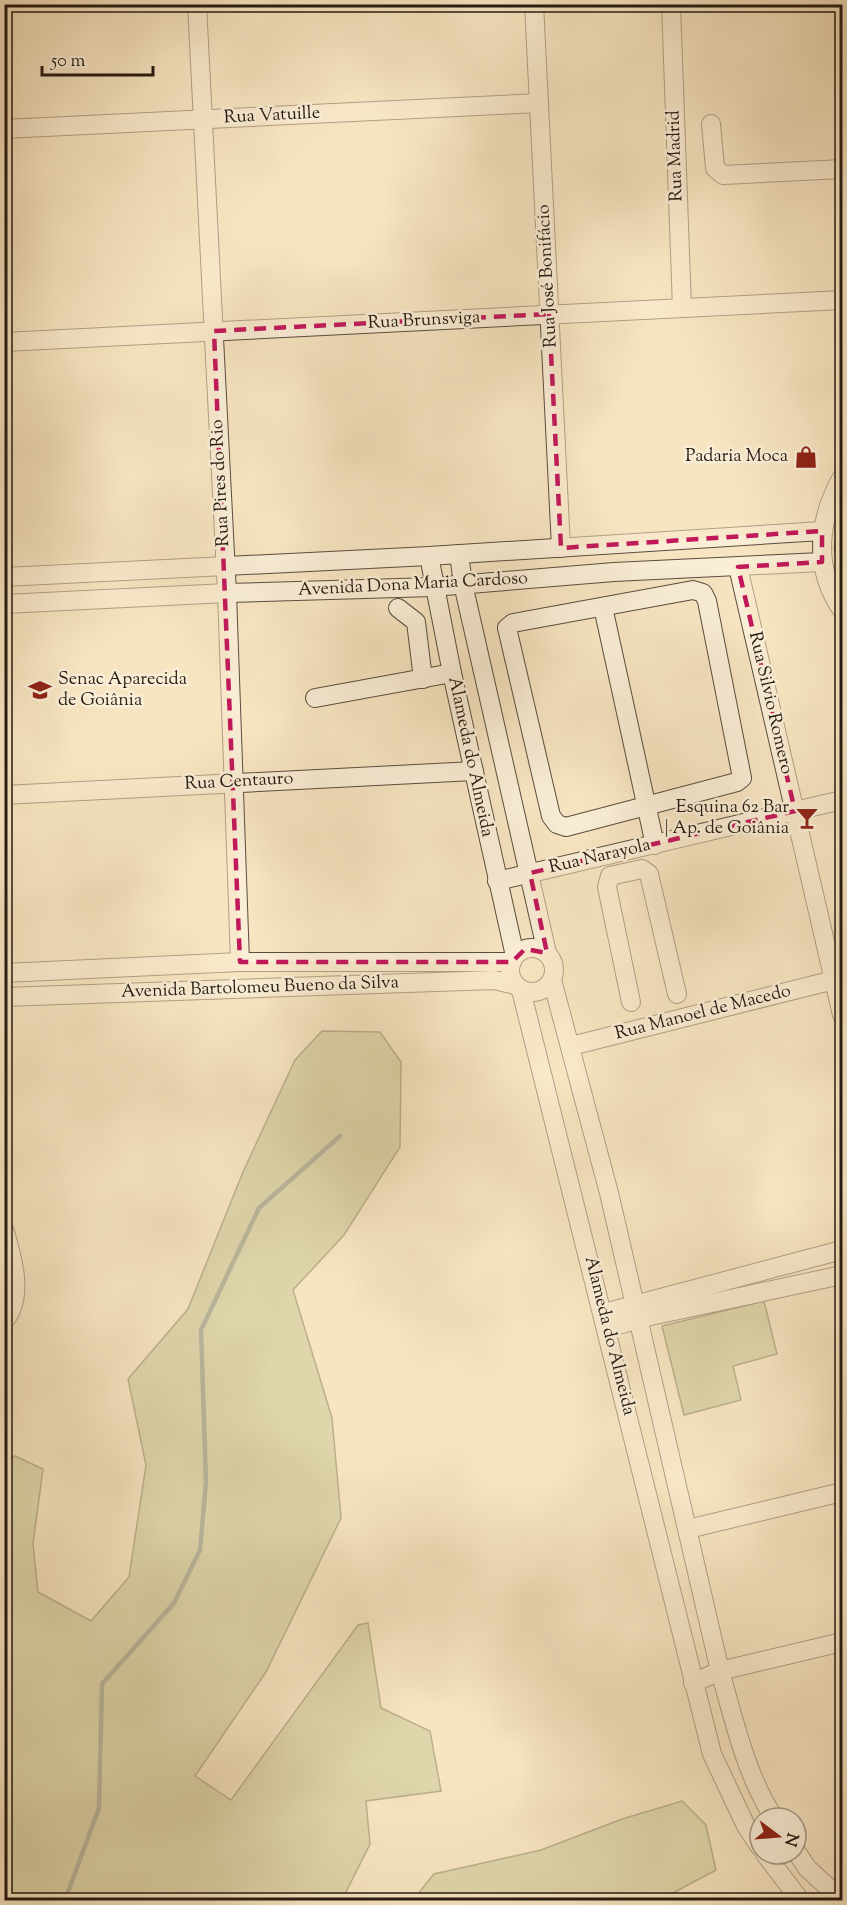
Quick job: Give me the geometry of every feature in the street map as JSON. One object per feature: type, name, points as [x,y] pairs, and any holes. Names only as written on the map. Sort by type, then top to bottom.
[{"type":"street","name":"Rua Pires do Rio","points":[[197,4],[225,565],[240,962]]},
{"type":"street","name":"Rua José Bonifácio","points":[[534,4],[561,548]]},
{"type":"street","name":"Rua Madrid","points":[[671,4],[682,308]]},
{"type":"street","name":"Rua Vatuille","points":[[4,129],[539,103]]},
{"type":"street","points":[[711,124],[715,168],[723,175],[843,169]]},
{"type":"street","name":"Rua Brunsviga","points":[[4,342],[843,300]]},
{"type":"street","points":[[843,477],[829,501],[822,531],[822,562],[833,596],[843,610]]},
{"type":"street","name":"Avenida Dona Maria Cardoso","points":[[4,577],[429,556],[822,531]]},
{"type":"street","name":"Alameda do Almeida","points":[[459,554],[463,584],[547,953]]},
{"type":"street","name":"Alameda do Almeida","points":[[429,556],[514,959]]},
{"type":"street","name":"Avenida Dona Maria Cardoso","points":[[4,604],[226,593],[434,587],[614,572],[822,562]]},
{"type":"street","name":"Rua Silvio Romero","points":[[738,567],[843,1015]]},
{"type":"street","points":[[699,591],[705,596],[741,778],[737,782],[645,806],[566,827],[553,821],[507,634],[507,628],[513,623],[699,591]]},
{"type":"street","points":[[603,607],[655,845]]},
{"type":"street","points":[[398,608],[416,622],[423,679]]},
{"type":"street","points":[[315,698],[452,673]]},
{"type":"street","name":"Rua Centauro","points":[[4,795],[474,771]]},
{"type":"street","name":"Rua Narayola","points":[[497,880],[843,800]]},
{"type":"street","points":[[621,852],[627,872]]},
{"type":"street","points":[[631,1002],[607,887],[610,876],[642,869],[649,874],[677,994]]},
{"type":"street","points":[[536,948],[547,953],[554,966],[552,980],[544,989],[533,993],[518,987],[510,974],[514,959],[525,950],[536,948]]},
{"type":"street","name":"Avenida Bartolomeu Bueno da Silva","points":[[4,973],[240,962],[514,959]]},
{"type":"street","name":"Avenida Bartolomeu Bueno da Silva","points":[[4,997],[494,980],[518,987]]},
{"type":"street","name":"Alameda do Almeida","points":[[552,980],[572,1046],[637,1312],[720,1671],[740,1741],[766,1806]]},
{"type":"street","name":"Rua Manoel de Macedo","points":[[572,1046],[834,980]]},
{"type":"street","name":"Alameda do Almeida","points":[[518,987],[606,1321],[712,1754],[748,1829]]},
{"type":"street","points":[[4,1229],[14,1266],[15,1287],[13,1304],[4,1321]]},
{"type":"street","points":[[606,1321],[843,1250]]},
{"type":"street","points":[[637,1312],[843,1275]]},
{"type":"street","points":[[688,1529],[843,1492]]},
{"type":"street","points":[[693,1683],[720,1671],[843,1642]]},
{"type":"street","points":[[774,1866],[800,1900]]},
{"type":"street","points":[[806,1866],[842,1900]]},
{"type":"highlighted area","points":[[549,314],[561,548],[822,531],[822,562],[738,567],[795,811],[530,873],[547,953],[525,949],[512,962],[240,962],[214,331]]},
{"type":"green space","points":[[842,507],[842,585],[834,547]]},
{"type":"green space","points":[[322,1031],[380,1032],[401,1062],[400,1147],[344,1235],[293,1290],[332,1418],[341,1518],[266,1672],[195,1776],[231,1800],[358,1625],[368,1623],[381,1708],[430,1731],[441,1791],[366,1801],[370,1844],[342,1900],[5,1900],[5,1464],[15,1456],[43,1469],[33,1544],[38,1592],[91,1621],[129,1577],[146,1465],[128,1379],[188,1309],[243,1172],[295,1060]]},
{"type":"green space","points":[[764,1301],[777,1354],[733,1366],[741,1400],[684,1415],[662,1326]]},
{"type":"green space","points":[[682,1801],[706,1825],[716,1870],[660,1900],[524,1900],[516,1893],[496,1900],[413,1900],[434,1874],[541,1850],[622,1819]]},
{"type":"waterway","points":[[65,1900],[99,1808],[102,1684],[174,1603],[200,1550],[206,1482],[201,1330],[259,1208],[340,1136]]},
{"type":"place","name":"Padaria Moca","points":[[806,457]]},
{"type":"place","name":"Senac Aparecida de Goiânia","points":[[40,690]]},
{"type":"place","name":"Esquina 62 Bar | Ap. de Goiânia","points":[[807,818]]}]
